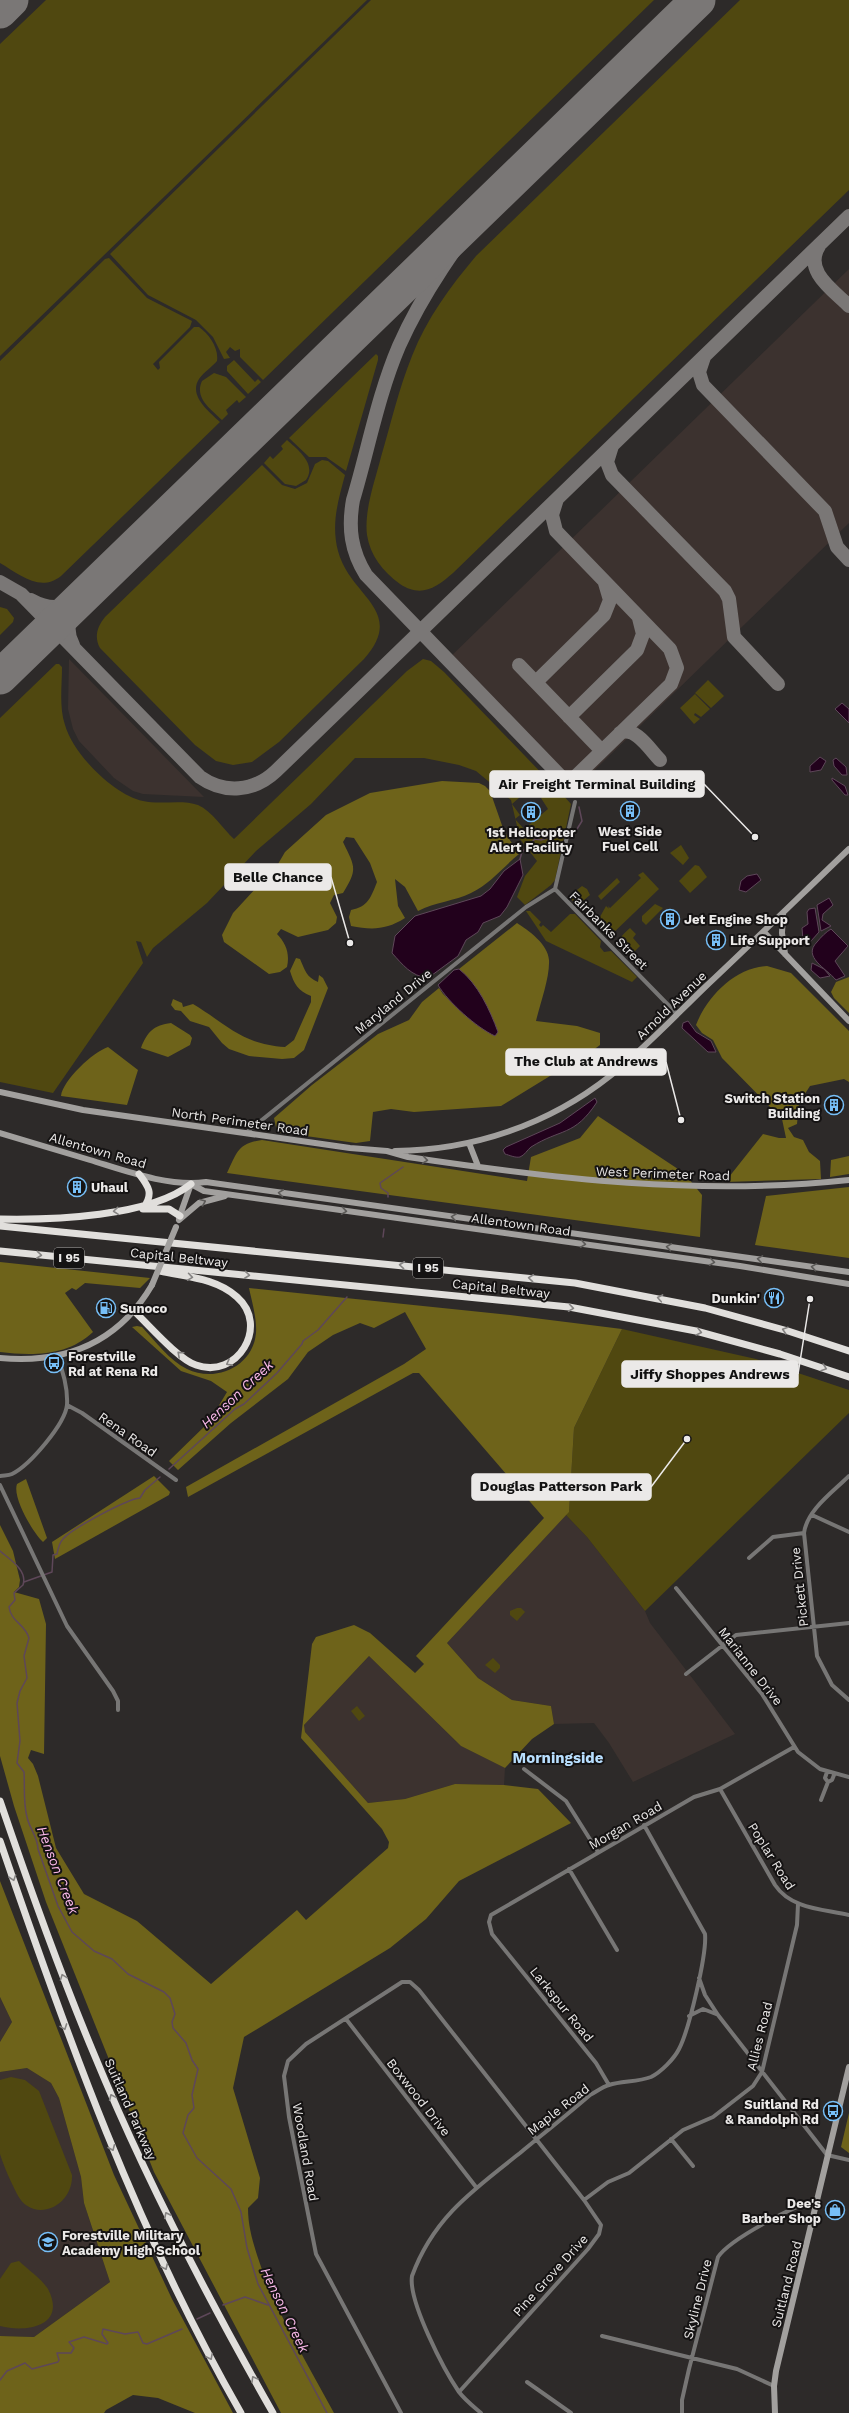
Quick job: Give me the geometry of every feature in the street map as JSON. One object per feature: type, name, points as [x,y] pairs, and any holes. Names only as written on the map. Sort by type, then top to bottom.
[{"type":"highway","points":[[139,1174],[150,1190],[149,1199],[140,1208]]},
{"type":"highway","points":[[140,1208],[176,1194],[192,1184]]},
{"type":"highway","points":[[0,1219],[44,1218],[140,1208],[169,1209],[178,1221]]},
{"type":"highway","name":"Capital Beltway","points":[[0,1226],[575,1283],[705,1308],[788,1331],[849,1351]]},
{"type":"highway","name":"Capital Beltway","points":[[0,1251],[515,1301],[615,1314],[738,1342],[849,1377]]},
{"type":"highway","points":[[134,1311],[184,1358],[200,1366],[218,1367],[232,1362],[243,1352],[250,1336],[248,1314],[242,1303],[232,1293],[202,1279],[138,1265]]},
{"type":"highway","name":"Suitland Parkway","points":[[0,1801],[52,1950],[125,2126],[197,2275],[273,2413]]},
{"type":"highway","points":[[0,1841],[66,2032],[120,2168],[179,2296],[241,2413]]},
{"type":"main road","name":"Arnold Avenue","points":[[387,1152],[422,1150],[469,1143],[526,1125],[570,1104],[621,1067],[764,932],[849,849]]},
{"type":"main road","points":[[783,913],[782,932],[785,954]]},
{"type":"main road","points":[[764,932],[849,1020]]},
{"type":"main road","name":"North Perimeter Road","points":[[0,1092],[83,1110],[247,1132],[350,1148],[387,1152],[408,1157],[478,1166]]},
{"type":"main road","name":"Allentown Road","points":[[0,1132],[139,1174],[192,1184],[206,1182],[849,1272]]},
{"type":"main road","points":[[469,1143],[478,1166]]},
{"type":"main road","name":"West Perimeter Road","points":[[478,1166],[555,1178],[647,1186],[776,1186],[849,1180]]},
{"type":"main road","points":[[0,1358],[32,1360],[57,1356],[87,1346],[104,1337],[124,1323],[152,1285],[192,1184]]},
{"type":"main road","name":"Allentown Road","points":[[192,1184],[204,1191],[740,1266],[849,1284]]},
{"type":"main road","points":[[178,1221],[202,1201],[233,1195]]},
{"type":"main road","points":[[469,1228],[470,1219]]},
{"type":"main road","points":[[740,1266],[741,1256]]},
{"type":"main road","name":"Suitland Road","points":[[775,2413],[774,2386],[827,2155],[849,2067]]},
{"type":"street","name":"Fairbanks Street","points":[[574,802],[555,889],[677,1014]]},
{"type":"street","name":"Maryland Drive","points":[[247,1132],[526,907],[555,889]]},
{"type":"street","points":[[0,1476],[12,1474],[29,1460],[61,1422],[67,1406],[66,1388],[57,1356]]},
{"type":"street","name":"Rena Road","points":[[67,1406],[82,1413],[176,1480]]},
{"type":"street","name":"Pickett Drive","points":[[849,1476],[812,1515],[806,1523],[804,1533],[817,1656],[823,1671],[836,1690],[849,1700]]},
{"type":"street","points":[[0,1485],[71,1633],[113,1691],[118,1701],[118,1710]]},
{"type":"street","points":[[812,1515],[849,1532]]},
{"type":"street","points":[[748,1558],[773,1537],[804,1533]]},
{"type":"street","name":"Marianne Drive","points":[[676,1588],[767,1700],[794,1747],[807,1760],[827,1772],[849,1777]]},
{"type":"street","points":[[686,1674],[738,1634],[849,1623]]},
{"type":"street","name":"Morgan Road","points":[[496,1938],[489,1926],[490,1918],[493,1913],[694,1797],[720,1789],[794,1747]]},
{"type":"street","points":[[524,1769],[566,1801],[598,1852]]},
{"type":"street","points":[[827,1772],[825,1778],[828,1782]]},
{"type":"street","points":[[821,1800],[828,1782],[832,1780],[834,1774]]},
{"type":"street","name":"Poplar Road","points":[[720,1789],[778,1890],[791,1902],[849,1915]]},
{"type":"street","name":"Maple Road","points":[[482,2413],[459,2392],[423,2323],[411,2282],[415,2267],[431,2237],[453,2208],[476,2187],[590,2095],[609,2085],[651,2076],[659,2072],[679,2050],[699,1977],[705,1948],[703,1928],[644,1825]]},
{"type":"street","points":[[568,1870],[616,1950]]},
{"type":"street","name":"Allies Road","points":[[584,2200],[608,2182],[629,2173],[689,2126],[713,2117],[753,2086],[762,2072],[797,1925],[798,1904]]},
{"type":"street","name":"Larkspur Road","points":[[496,1938],[596,2063],[609,2085]]},
{"type":"street","points":[[699,1977],[705,1996],[718,2015],[827,2155],[849,2160]]},
{"type":"street","name":"Woodland Road","points":[[401,2413],[316,2254],[289,2117],[284,2076],[285,2065],[306,2044],[402,1982],[414,1985],[437,2013]]},
{"type":"street","points":[[689,2016],[703,2009],[718,2015]]},
{"type":"street","name":"Pine Grove Drive","points":[[437,2013],[584,2200],[601,2226],[599,2234],[459,2392]]},
{"type":"street","name":"Boxwood Drive","points":[[346,2019],[476,2187]]},
{"type":"street","points":[[671,2139],[693,2166]]},
{"type":"street","name":"Skyline Drive","points":[[682,2413],[682,2400],[716,2262],[722,2251],[727,2246],[800,2205],[817,2200]]},
{"type":"street","points":[[602,2336],[693,2357],[737,2369],[774,2386]]},
{"type":"street","points":[[527,2382],[571,2413]]},
{"type":"shaded area","points":[[46,0],[367,0],[0,356],[0,44]]},
{"type":"shaded area","points":[[371,0],[654,0],[263,380],[240,357],[240,349],[235,351],[230,347],[226,352],[230,358],[224,359],[213,337],[196,320],[148,295],[110,254]]},
{"type":"shaded area","points":[[740,0],[849,0],[849,190],[453,573],[434,587],[422,591],[408,588],[400,584],[388,574],[374,556],[367,535],[367,516],[373,486],[403,380],[418,342],[432,316],[448,291],[476,256]]},
{"type":"shaded area","points":[[109,258],[147,298],[192,321],[190,327],[153,364],[158,370],[160,368],[159,362],[194,327],[199,327],[210,337],[215,346],[217,361],[199,379],[196,385],[196,391],[202,403],[220,422],[61,576],[53,581],[45,583],[37,582],[22,576],[0,563],[0,361],[105,259]]},
{"type":"shaded area","points":[[849,269],[849,523],[570,794],[444,663]]},
{"type":"shaded area","points":[[376,354],[378,356],[378,360],[346,471],[326,457],[309,457],[289,438]]},
{"type":"shaded area","points":[[234,360],[255,382],[258,379],[261,382],[248,394],[227,371],[227,366]]},
{"type":"shaded area","points":[[214,373],[226,377],[246,397],[239,403],[237,400],[226,410],[228,414],[222,420],[205,403],[200,393],[202,381]]},
{"type":"shaded area","points":[[287,440],[305,458],[309,468],[309,474],[306,480],[296,486],[285,484],[264,463],[270,456],[273,459],[283,449],[281,446]]},
{"type":"shaded area","points":[[322,460],[328,461],[345,475],[336,513],[336,541],[344,567],[372,604],[378,615],[380,628],[376,642],[364,659],[279,742],[252,762],[233,765],[216,761],[195,745],[100,648],[97,640],[98,628],[105,617],[262,465],[282,485],[295,489],[307,483],[315,464]]},
{"type":"shaded area","points":[[0,607],[7,609],[14,618],[13,622],[0,635]]},
{"type":"shaded area","points":[[69,659],[204,797],[143,794],[133,791],[114,778],[79,741],[73,729],[68,709]]},
{"type":"shaded area","points":[[423,659],[431,661],[444,672],[552,784],[545,791],[527,791],[512,804],[520,815],[515,819],[511,800],[476,771],[459,765],[424,758],[355,758],[311,804],[256,851],[207,903],[153,948],[147,957],[141,942],[136,941],[143,963],[53,1093],[0,1082],[0,718],[56,664],[59,664],[62,667],[61,704],[65,725],[76,748],[96,772],[120,791],[143,801],[185,802],[198,805],[208,811],[234,839],[407,671]]},
{"type":"shaded area","points":[[708,680],[724,696],[711,708],[695,693]]},
{"type":"shaded area","points":[[695,694],[710,709],[701,717],[695,713],[694,715],[700,719],[694,724],[680,708]]},
{"type":"shaded area","points":[[842,703],[849,709],[849,723],[835,709]]},
{"type":"shaded area","points":[[820,757],[826,761],[821,770],[810,772],[810,766]]},
{"type":"shaded area","points":[[836,758],[846,767],[847,775],[842,775],[834,766],[833,760]]},
{"type":"shaded area","points":[[832,778],[845,786],[848,795],[845,795],[832,780]]},
{"type":"shaded area","points":[[442,781],[479,783],[485,786],[490,791],[504,831],[519,854],[484,885],[465,896],[418,911],[405,887],[395,879],[398,906],[405,918],[392,925],[379,928],[351,926],[349,917],[351,910],[357,909],[365,904],[371,897],[377,882],[370,863],[354,838],[346,837],[343,842],[352,863],[353,873],[343,893],[334,895],[330,903],[337,917],[336,923],[328,930],[298,937],[281,929],[277,934],[283,941],[288,953],[287,967],[280,972],[269,974],[224,942],[222,935],[233,913],[278,864],[285,852],[326,815],[370,793]]},
{"type":"shaded area","points":[[554,785],[571,804],[555,880],[551,885],[525,905],[517,897],[525,876],[537,861],[520,839],[516,820],[524,829],[548,809],[541,798]]},
{"type":"shaded area","points":[[681,845],[689,858],[683,865],[670,853]]},
{"type":"shaded area","points":[[520,859],[523,875],[507,907],[500,916],[483,923],[478,932],[466,940],[458,956],[428,978],[412,972],[392,953],[395,936],[415,916],[481,896],[490,889],[504,871]]},
{"type":"shaded area","points":[[695,865],[699,866],[707,877],[690,893],[679,881]]},
{"type":"shaded area","points":[[643,872],[659,889],[610,936],[606,936],[596,924],[606,906],[609,909],[608,906],[610,908],[641,878],[638,875]]},
{"type":"shaded area","points":[[757,874],[761,880],[746,892],[739,890],[741,881],[747,876]]},
{"type":"shaded area","points":[[617,878],[620,882],[601,900],[598,896]]},
{"type":"shaded area","points":[[582,886],[587,889],[590,895],[578,905],[568,897]]},
{"type":"shaded area","points":[[829,898],[833,905],[823,914],[822,920],[831,926],[821,931],[817,905]]},
{"type":"shaded area","points":[[655,904],[663,908],[646,925],[642,921],[642,916]]},
{"type":"shaded area","points":[[815,908],[819,932],[811,941],[805,942],[803,940],[802,928],[808,924],[807,912],[809,909]]},
{"type":"shaded area","points":[[526,911],[530,911],[541,922],[539,925],[541,927],[543,925],[551,932],[570,914],[575,914],[601,941],[600,947],[604,952],[611,951],[637,977],[632,982],[546,941]]},
{"type":"shaded area","points":[[517,923],[537,938],[548,954],[549,967],[536,1021],[577,1026],[600,1033],[600,1045],[577,1062],[550,1076],[501,1106],[414,1112],[391,1109],[373,1112],[370,1141],[356,1143],[277,1132],[274,1118],[312,1085],[378,1034],[409,1020],[422,1002],[439,988],[443,994],[478,1026],[481,996],[459,969]]},
{"type":"shaded area","points":[[630,928],[636,934],[633,938],[640,946],[631,955],[626,955],[618,944],[623,934]]},
{"type":"shaded area","points":[[831,929],[848,946],[835,961],[845,976],[836,980],[817,962],[812,953],[813,947]]},
{"type":"shaded area","points":[[296,958],[300,959],[306,973],[311,978],[318,982],[319,975],[323,978],[328,988],[304,1050],[294,1058],[282,1059],[249,1056],[229,1049],[209,1027],[190,1021],[181,1011],[175,1010],[171,1005],[173,999],[182,1003],[183,1007],[193,1004],[246,1038],[270,1045],[285,1047],[294,1040],[311,1002],[311,996],[300,989],[295,983],[290,971]]},
{"type":"shaded area","points":[[812,963],[824,969],[830,976],[820,978],[811,970]]},
{"type":"shaded area","points":[[767,966],[791,973],[849,1031],[849,1082],[844,1079],[810,1086],[799,1103],[797,1124],[788,1128],[794,1137],[803,1140],[809,1152],[820,1161],[821,1179],[725,1182],[763,1134],[786,1138],[782,1119],[722,1058],[713,1040],[702,1033],[696,1025],[707,1004],[724,985],[734,977],[744,972]]},
{"type":"shaded area","points":[[459,969],[472,982],[483,998],[498,1032],[495,1036],[480,1027],[464,1014],[438,985],[454,970]]},
{"type":"shaded area","points":[[849,977],[849,1013],[834,998],[831,992],[836,982]]},
{"type":"shaded area","points":[[688,1021],[696,1032],[711,1041],[716,1052],[708,1052],[682,1028],[683,1023]]},
{"type":"shaded area","points":[[171,1023],[190,1035],[192,1038],[190,1045],[168,1057],[141,1048],[152,1030]]},
{"type":"shaded area","points":[[108,1047],[138,1070],[127,1105],[61,1096],[67,1082],[80,1067],[87,1060]]},
{"type":"shaded area","points":[[595,1098],[597,1102],[589,1113],[574,1127],[531,1147],[520,1157],[505,1154],[503,1150],[506,1147],[560,1123]]},
{"type":"shaded area","points":[[598,1116],[684,1173],[702,1195],[700,1237],[227,1173],[233,1159],[243,1146],[254,1141],[262,1140],[527,1181],[531,1157],[580,1138]]},
{"type":"shaded area","points":[[849,1156],[849,1174],[830,1177],[831,1160]]},
{"type":"shaded area","points":[[849,1187],[849,1258],[755,1245],[766,1196]]},
{"type":"shaded area","points":[[0,1262],[150,1278],[140,1288],[85,1283],[76,1290],[72,1288],[65,1293],[93,1332],[73,1346],[61,1350],[37,1354],[0,1352]]},
{"type":"shaded area","points":[[249,1288],[510,1315],[622,1329],[574,1428],[569,1512],[447,1643],[478,1678],[512,1700],[551,1706],[554,1724],[532,1739],[505,1768],[461,1746],[369,1656],[304,1725],[305,1732],[368,1803],[405,1799],[455,1784],[504,1785],[538,1789],[571,1823],[459,1881],[426,1919],[390,1948],[244,2037],[233,2088],[260,2178],[258,2198],[248,2208],[252,2238],[264,2276],[282,2316],[334,2413],[281,2413],[154,2172],[46,1902],[14,1806],[0,1756],[0,1525],[13,1551],[20,1580],[19,1587],[14,1592],[39,1599],[46,1624],[44,1754],[31,1750],[28,1758],[33,1764],[38,1776],[56,1848],[84,1894],[137,1921],[211,1984],[297,1910],[306,1920],[388,1848],[389,1842],[382,1829],[301,1738],[312,1644],[316,1637],[354,1625],[370,1633],[415,1673],[424,1664],[416,1656],[544,1518],[419,1373],[413,1373],[188,1497],[186,1487],[404,1364],[426,1349],[405,1312],[374,1328],[360,1323],[333,1335],[308,1352],[288,1379],[231,1423],[178,1470],[169,1461],[209,1422],[227,1392],[211,1381],[181,1371],[132,1327],[142,1327],[169,1356],[187,1369],[198,1373],[220,1373],[231,1369],[240,1363],[248,1355],[253,1345],[256,1333],[256,1322]]},
{"type":"shaded area","points":[[622,1329],[756,1359],[849,1390],[849,1413],[645,1611],[587,1537],[566,1515],[569,1511],[574,1428]]},
{"type":"shaded area","points":[[154,1476],[170,1492],[169,1495],[55,1559],[52,1542]]},
{"type":"shaded area","points":[[26,1479],[47,1538],[43,1542],[34,1531],[20,1506],[16,1490],[17,1484]]},
{"type":"shaded area","points":[[566,1515],[587,1537],[645,1611],[650,1623],[735,1734],[633,1782],[609,1743],[594,1723],[554,1724],[551,1706],[512,1700],[478,1678],[447,1643]]},
{"type":"shaded area","points":[[521,1608],[525,1612],[517,1621],[510,1615],[510,1611]]},
{"type":"shaded area","points":[[369,1656],[461,1746],[505,1768],[504,1785],[455,1784],[405,1799],[368,1803],[305,1732],[304,1725]]},
{"type":"shaded area","points":[[493,1658],[500,1665],[500,1668],[495,1673],[485,1665]]},
{"type":"shaded area","points":[[357,1706],[365,1716],[359,1721],[351,1711]]},
{"type":"shaded area","points":[[0,1881],[114,2175],[172,2299],[233,2413],[195,2413],[158,2398],[133,2395],[106,2410],[104,2413],[0,2413],[0,2336],[34,2337],[110,2282],[84,2203],[81,2177],[59,2098],[51,2083],[27,2068],[0,2072],[0,2042],[12,2022],[0,1997]]},
{"type":"shaded area","points":[[0,1997],[12,2022],[0,2042]]},
{"type":"shaded area","name":"Forestville Military Academy High School","points":[[27,2068],[51,2083],[59,2098],[81,2177],[84,2203],[110,2282],[34,2337],[0,2336],[0,2072]]},
{"type":"shaded area","points":[[11,2077],[25,2080],[39,2091],[72,2175],[71,2187],[66,2196],[59,2203],[50,2208],[41,2210],[32,2208],[24,2203],[17,2194],[0,2154],[0,2080]]},
{"type":"shaded area","points":[[849,2113],[849,2153],[841,2147]]},
{"type":"shaded area","points":[[19,2261],[48,2289],[52,2302],[52,2311],[48,2319],[41,2324],[32,2327],[11,2328],[0,2326],[0,2279],[11,2263]]},
{"type":"waterway","points":[[573,831],[577,829],[582,821],[579,807]]},
{"type":"waterway","points":[[520,859],[522,852],[535,839],[541,840],[561,833]]},
{"type":"waterway","name":"Henson Creek","points":[[388,1197],[388,1193],[381,1188],[380,1183],[403,1167]]},
{"type":"waterway","name":"Henson Creek","points":[[383,1237],[384,1229]]},
{"type":"waterway","name":"Henson Creek","points":[[169,1469],[235,1409],[244,1404],[277,1373],[303,1341],[318,1330],[347,1297]]},
{"type":"waterway","name":"Henson Creek","points":[[24,1582],[52,1572],[53,1555],[57,1554],[61,1542],[68,1534],[112,1509],[140,1498],[145,1490],[160,1477]]},
{"type":"waterway","name":"Henson Creek","points":[[0,1551],[17,1565],[23,1574],[24,1580],[23,1585],[14,1593],[15,1600],[9,1607],[12,1616],[24,1629],[29,1638],[24,1656],[27,1678],[20,1691],[17,1703],[20,1741],[17,1763],[24,1772],[25,1806],[28,1821],[37,1840],[38,1849],[58,1906],[72,1932],[94,1951],[112,1959],[128,1974],[164,1992],[170,1998],[175,2014],[172,2022],[173,2028],[186,2043],[192,2060],[198,2069],[192,2095],[194,2108],[188,2115],[183,2133],[197,2158],[231,2189],[241,2212],[247,2248],[258,2284],[327,2413]]},
{"type":"waterway","points":[[223,2305],[245,2297],[268,2305]]},
{"type":"waterway","points":[[197,2319],[210,2313]]},
{"type":"waterway","points":[[0,2380],[7,2371],[25,2363],[32,2369],[58,2362],[59,2360],[57,2353],[71,2353],[74,2348],[69,2342],[84,2337],[107,2344],[108,2343],[102,2334],[103,2329],[125,2334],[138,2332],[143,2343],[147,2344],[182,2329]]},
{"type":"taxiway","points":[[495,196],[442,268],[419,306],[399,346],[379,403],[353,500],[351,520],[352,539],[357,557],[366,575],[568,784],[671,684],[677,668],[670,649],[556,531],[552,515],[557,499]]},
{"type":"taxiway","points":[[0,582],[21,594],[200,777],[219,786],[229,788],[249,787],[267,778],[276,771],[849,216]]},
{"type":"taxiway","points":[[819,246],[815,255],[817,272],[828,287],[849,306]]},
{"type":"taxiway","points":[[704,357],[699,372],[703,385],[825,511],[837,547],[849,560]]},
{"type":"taxiway","points":[[612,446],[607,462],[612,475],[725,591],[729,599],[734,637],[778,684]]},
{"type":"taxiway","points":[[536,682],[604,615],[610,600],[605,583]]},
{"type":"taxiway","points":[[31,600],[50,607],[56,607],[68,605],[80,599]]},
{"type":"taxiway","points":[[73,645],[70,639],[69,622],[73,611],[80,600]]},
{"type":"taxiway","points":[[569,717],[637,650],[643,634],[639,618]]},
{"type":"taxiway","points":[[519,665],[602,751]]},
{"type":"taxiway","points":[[620,733],[626,731],[637,736],[660,760]]},
{"type":"runway","points":[[0,11],[11,0]]},
{"type":"runway","points":[[0,677],[698,0]]},
{"type":"place","name":"West Side Fuel Cell","points":[[630,811]]},
{"type":"place","name":"1st Helicopter Alert Facility","points":[[531,812]]},
{"type":"place","name":"Air Freight Terminal Building","points":[[755,837]]},
{"type":"place","name":"Jet Engine Shop","points":[[670,919]]},
{"type":"place","name":"Life Support","points":[[716,940]]},
{"type":"place","name":"Belle Chance","points":[[350,943]]},
{"type":"place","name":"Switch Station Building","points":[[834,1105]]},
{"type":"place","name":"The Club at Andrews","points":[[681,1120]]},
{"type":"place","name":"Uhaul","points":[[77,1187]]},
{"type":"place","name":"Dunkin'","points":[[774,1298]]},
{"type":"place","name":"Jiffy Shoppes Andrews","points":[[810,1299]]},
{"type":"place","name":"Sunoco","points":[[106,1308]]},
{"type":"place","name":"Forestville Rd at Rena Rd","points":[[54,1363]]},
{"type":"place","name":"Douglas Patterson Park","points":[[687,1439]]},
{"type":"place","name":"Suitland Rd & Randolph Rd","points":[[833,2111]]},
{"type":"place","name":"Dee's Barber Shop","points":[[835,2210]]},
{"type":"place","name":"Forestville Military Academy High School","points":[[48,2242]]},
{"type":"district","name":"Morningside","points":[[558,1758]]}]
